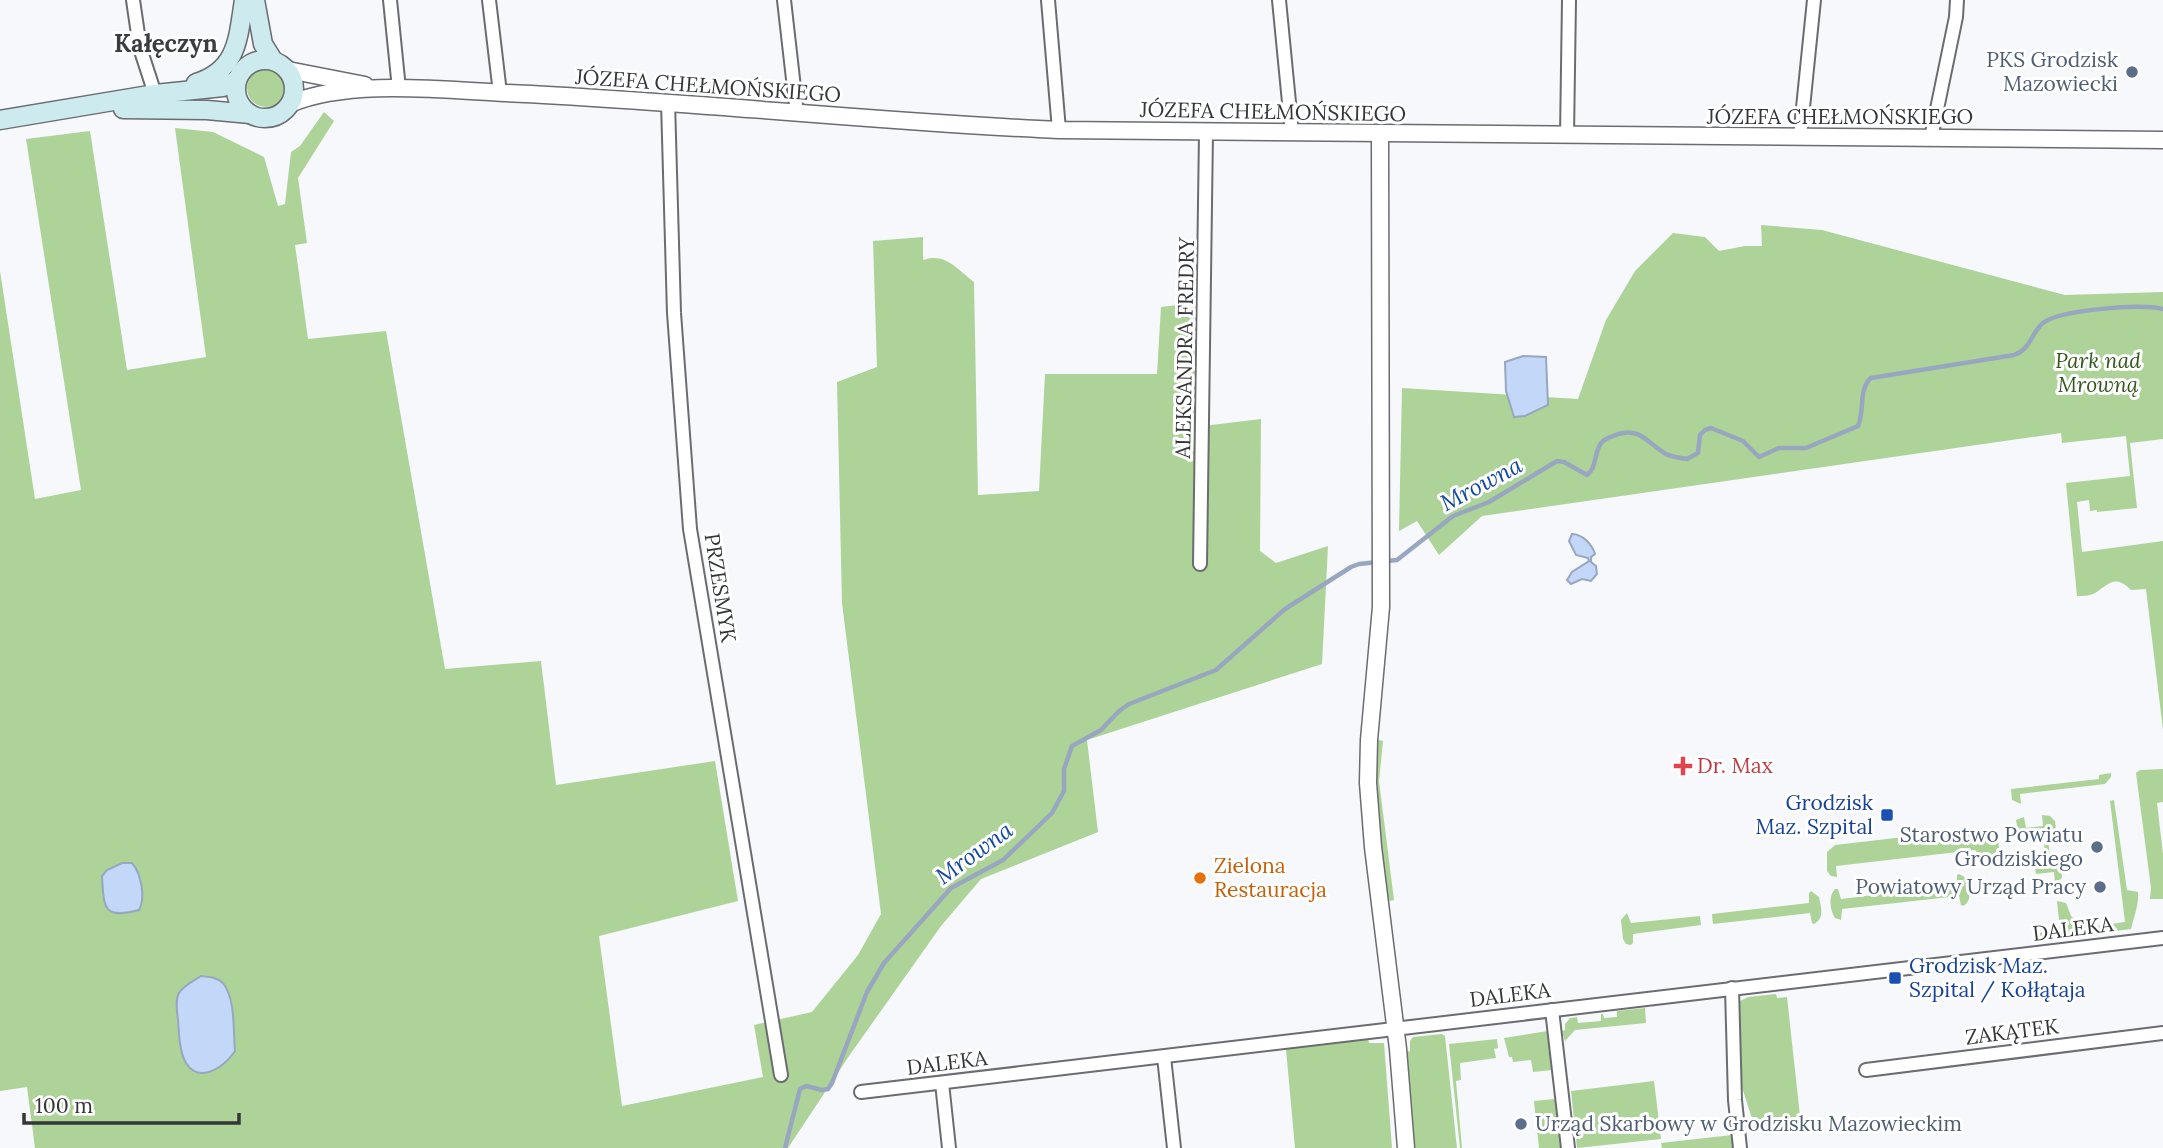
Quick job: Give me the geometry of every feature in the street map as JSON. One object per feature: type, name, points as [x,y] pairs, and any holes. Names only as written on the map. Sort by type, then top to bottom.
[{"type":"main road","points":[[155,94],[206,80],[223,70],[237,44],[244,0]]},
{"type":"main road","points":[[244,0],[238,99],[250,114]]},
{"type":"main road","points":[[67,110],[157,108],[250,114],[270,118],[282,113],[290,104],[295,87],[288,71],[272,60],[263,44],[255,0]]},
{"type":"main road","points":[[0,120],[155,94],[223,87],[262,60],[272,60]]},
{"type":"street","points":[[133,0],[140,48],[155,94]]},
{"type":"street","points":[[390,0],[391,89]]},
{"type":"street","points":[[489,0],[500,93]]},
{"type":"street","points":[[784,0],[797,114]]},
{"type":"street","points":[[1048,0],[1059,130]]},
{"type":"street","points":[[1279,0],[1292,134]]},
{"type":"street","points":[[1567,136],[1569,0]]},
{"type":"street","points":[[1800,137],[1814,0]]},
{"type":"street","points":[[1931,138],[1956,17],[1957,0]]},
{"type":"street","name":"JÓZEFA CHEŁMOŃSKIEGO","points":[[288,71],[391,89]]},
{"type":"street","name":"JÓZEFA CHEŁMOŃSKIEGO","points":[[290,104],[324,94],[391,89],[668,102],[797,114],[1059,130],[2163,140]]},
{"type":"street","name":"PRZESMYK","points":[[668,102],[674,313],[690,529],[781,1075]]},
{"type":"street","name":"ALEKSANDRA FREDRY","points":[[1200,564],[1206,132]]},
{"type":"street","points":[[1380,135],[1381,581],[1368,783],[1373,847],[1396,1028],[1406,1148]]},
{"type":"street","name":"DALEKA","points":[[861,1092],[2163,938]]},
{"type":"street","points":[[1732,988],[1735,1100],[1740,1148]]},
{"type":"street","points":[[1552,1010],[1568,1148]]},
{"type":"street","name":"ZAKĄTEK","points":[[1866,1070],[2163,1033]]},
{"type":"street","points":[[1164,1057],[1174,1148]]},
{"type":"street","points":[[942,1083],[949,1148]]},
{"type":"green space","points":[[266,69],[280,74],[285,88],[280,102],[266,107],[252,102],[247,88],[252,74]]},
{"type":"green space","points":[[324,112],[334,121],[298,178],[307,243],[295,245],[308,339],[386,331],[445,669],[541,661],[556,785],[715,761],[738,901],[599,936],[622,1106],[763,1077],[754,1025],[812,1012],[858,955],[881,914],[842,603],[837,382],[877,367],[873,241],[923,237],[923,260],[944,260],[974,282],[978,495],[1039,491],[1045,374],[1157,374],[1161,307],[1194,303],[1195,427],[1261,419],[1260,551],[1276,563],[1328,546],[1322,664],[1087,740],[1098,832],[981,879],[941,926],[788,1148],[35,1148],[27,1087],[0,1091],[0,271],[35,499],[81,490],[26,139],[90,131],[127,370],[206,357],[175,128],[213,132],[264,157],[278,206],[285,204],[291,152],[300,146]]},
{"type":"green space","name":"Park nad Mrowną","points":[[1761,225],[1822,230],[2065,295],[2163,292],[2163,439],[2130,443],[2137,508],[2097,512],[2090,511],[2089,500],[2077,502],[2082,552],[2163,541],[2163,730],[2146,589],[2131,590],[2121,582],[2112,582],[2093,594],[2077,596],[2066,483],[2130,476],[2126,436],[2062,443],[2061,433],[1482,516],[1439,555],[1417,521],[1399,531],[1402,388],[1578,399],[1606,320],[1635,271],[1673,233],[1705,237],[1719,251],[1762,246]]},
{"type":"green space","points":[[1383,741],[1379,781],[1394,900],[1390,901],[1387,898],[1376,804],[1376,742]]},
{"type":"green space","points":[[2163,769],[2163,802],[2157,803],[2163,854],[2163,899],[2150,899],[2151,888],[2136,773],[2140,770]]},
{"type":"green space","points":[[2111,773],[2105,784],[2020,794],[2021,804],[2012,800],[2011,789],[2099,779],[2099,775]]},
{"type":"green space","points":[[2114,800],[2127,890],[2138,892],[2137,906],[2131,929],[2084,935],[2083,925],[2090,927],[2125,922],[2110,801]]},
{"type":"green space","points":[[2042,815],[2050,816],[2055,821],[2056,829],[2047,831],[2051,865],[2061,864],[2062,878],[2055,883],[2054,872],[2036,874],[2035,868],[2047,866],[2042,829],[2018,832],[2016,820],[2024,817],[2026,828],[2043,826]]},
{"type":"green space","points":[[1982,828],[1997,833],[2000,855],[1982,859],[1975,850],[1836,866],[1837,877],[1831,876],[1827,871],[1827,852],[1835,845]]},
{"type":"green space","points":[[1959,874],[1968,879],[1969,887],[1969,898],[1963,906],[1959,896],[1842,909],[1841,920],[1835,918],[1832,911],[1831,899],[1835,889],[1838,889],[1841,899],[1957,885]]},
{"type":"green space","points":[[1811,891],[1819,897],[1821,908],[1820,919],[1814,924],[1810,913],[1713,924],[1712,914],[1809,903]]},
{"type":"green space","points":[[2057,901],[2066,903],[2071,916],[2079,923],[2081,936],[2040,940],[2033,934],[2060,929]]},
{"type":"green space","points":[[1627,913],[1631,923],[1700,916],[1701,925],[1633,934],[1631,945],[1626,944],[1623,939],[1621,920]]},
{"type":"green space","points":[[1776,994],[1777,998],[1787,997],[1801,1125],[1756,1131],[1740,1081],[1736,1003],[1748,997]]},
{"type":"green space","points":[[1645,1008],[1646,1023],[1575,1030],[1565,1041],[1566,1045],[1562,1031],[1570,1018],[1577,1017],[1578,1023],[1601,1021],[1601,1014],[1604,1018],[1617,1017],[1617,1011]]},
{"type":"green space","points":[[1548,1031],[1552,1070],[1533,1072],[1531,1060],[1513,1062],[1512,1057],[1509,1057],[1504,1038]]},
{"type":"green space","points":[[1445,1036],[1457,1148],[1413,1148],[1405,1052],[1410,1051],[1413,1037]]},
{"type":"green space","points":[[1368,1038],[1369,1043],[1384,1043],[1392,1148],[1295,1148],[1286,1049]]},
{"type":"green space","points":[[1497,1039],[1498,1048],[1494,1049],[1496,1058],[1460,1063],[1461,1080],[1456,1081],[1460,1148],[1449,1044]]},
{"type":"green space","points":[[1654,1081],[1661,1139],[1577,1148],[1571,1091]]},
{"type":"green space","points":[[1534,1101],[1557,1101],[1562,1148],[1539,1148]]},
{"type":"green space","points":[[1732,1135],[1733,1148],[1662,1148],[1661,1143]]},
{"type":"water","points":[[1523,356],[1546,357],[1548,405],[1525,416],[1514,417],[1506,391],[1505,362]]},
{"type":"water","points":[[1572,534],[1583,538],[1594,550],[1591,562],[1596,566],[1597,574],[1591,581],[1582,579],[1571,584],[1567,580],[1572,572],[1589,561],[1588,558],[1576,555],[1569,541]]},
{"type":"water","points":[[122,863],[132,863],[135,867],[142,886],[142,899],[139,910],[118,913],[112,912],[105,904],[102,876],[107,870]]},
{"type":"water","points":[[201,976],[218,980],[227,990],[232,1007],[235,1051],[219,1067],[205,1073],[198,1073],[186,1063],[180,1042],[177,1006],[181,990]]},
{"type":"waterway","name":"Mrowna","points":[[785,1148],[800,1089],[806,1086],[828,1089],[867,992],[884,963],[951,888],[1003,860],[1052,813],[1064,791],[1064,769],[1072,746],[1101,730],[1129,704],[1216,670],[1285,609],[1351,567],[1397,560],[1453,516],[1489,502],[1557,461],[1587,475],[1593,468],[1600,445],[1618,434],[1626,432],[1639,435],[1666,454],[1687,459],[1698,453],[1700,435],[1711,428],[1743,441],[1759,457],[1779,448],[1806,448],[1858,426],[1864,388],[1871,378],[2014,355],[2024,349],[2043,323],[2066,314],[2120,307],[2163,309]]},
{"type":"place","name":"PKS Grodzisk Mazowiecki","points":[[2132,72]]},
{"type":"place","name":"Dr. Max","points":[[1683,766]]},
{"type":"place","name":"Grodzisk Maz. Szpital","points":[[1887,815]]},
{"type":"place","name":"Starostwo Powiatu Grodziskiego","points":[[2097,847]]},
{"type":"place","name":"Zielona Restauracja","points":[[1200,878]]},
{"type":"place","name":"Powiatowy Urząd Pracy","points":[[2100,887]]},
{"type":"place","name":"Grodzisk Maz. Szpital / Kołłątaja","points":[[1895,978]]},
{"type":"place","name":"Urząd Skarbowy w Grodzisku Mazowieckim","points":[[1521,1124]]},
{"type":"district","name":"Kałęczyn","points":[[166,44]]}]
